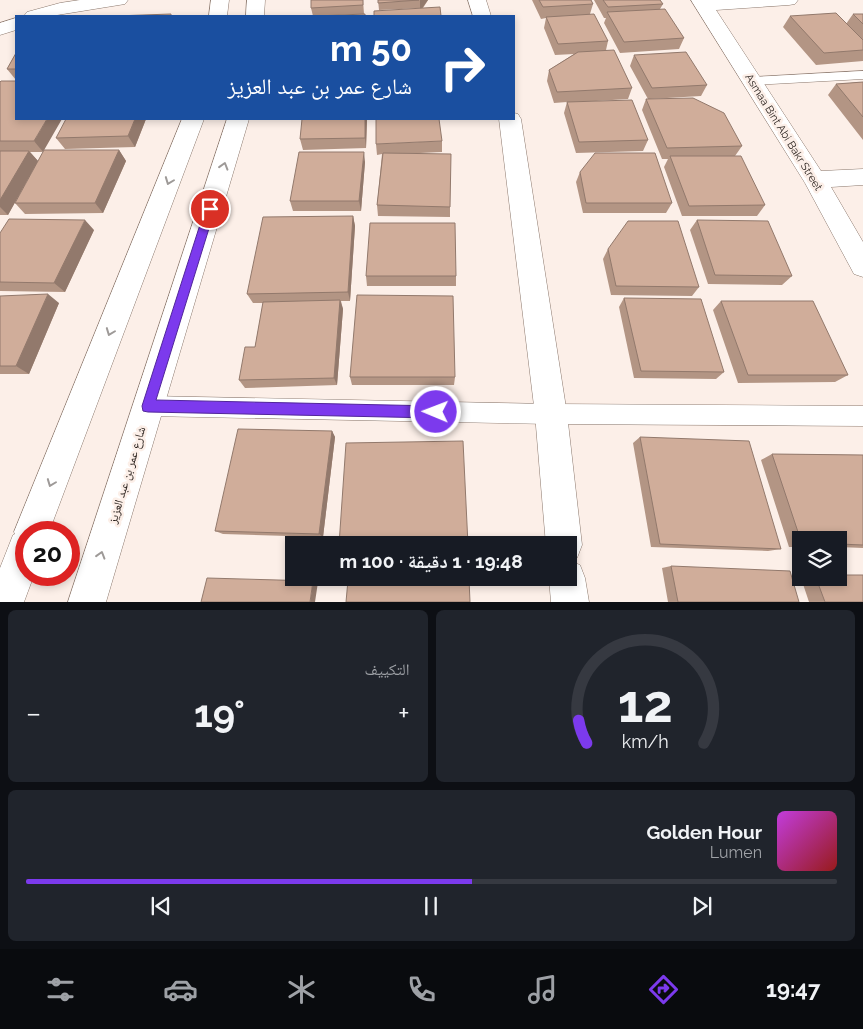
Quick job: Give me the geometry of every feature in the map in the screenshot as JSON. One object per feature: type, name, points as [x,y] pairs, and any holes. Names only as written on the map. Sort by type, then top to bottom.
[{"type":"street","points":[[36,15],[60,8],[119,0]]},
{"type":"street","points":[[218,15],[220,0]]},
{"type":"street","points":[[255,15],[256,0]]},
{"type":"street","points":[[477,0],[482,15]]},
{"type":"street","points":[[703,3],[789,0]]},
{"type":"street","name":"Asmaa Bint Abi Bakr Street","points":[[703,3],[815,180],[863,266]]},
{"type":"street","points":[[0,30],[15,23]]},
{"type":"street","points":[[36,521],[193,120]]},
{"type":"street","name":"شارع عمر بن عبد العزيز","points":[[87,602],[238,120]]},
{"type":"street","points":[[510,120],[551,414],[563,536]]},
{"type":"street","points":[[815,180],[863,177]]},
{"type":"street","points":[[5,602],[15,576]]},
{"type":"street","points":[[568,586],[570,602]]},
{"type":"lane","points":[[754,81],[863,75]]},
{"type":"lane","points":[[148,406],[551,414],[863,416]]},
{"type":"building","points":[[311,0],[363,0],[363,5],[311,8]]},
{"type":"building","points":[[378,0],[419,0],[378,3]]},
{"type":"building","points":[[539,0],[591,0],[593,4],[543,7]]},
{"type":"building","points":[[603,0],[660,0],[663,4],[608,7]]},
{"type":"building","points":[[440,7],[441,15],[374,15],[374,11]]},
{"type":"building","points":[[665,9],[684,38],[624,42],[607,12]]},
{"type":"building","points":[[836,13],[863,40],[863,50],[824,53],[790,16]]},
{"type":"building","points":[[594,14],[608,41],[558,44],[546,17]]},
{"type":"building","points":[[853,14],[863,14],[863,24]]},
{"type":"building","points":[[614,50],[632,88],[557,92],[549,70],[578,52]]},
{"type":"building","points":[[686,52],[707,85],[652,88],[634,55]]},
{"type":"building","points":[[15,55],[15,69],[7,69]]},
{"type":"building","points":[[15,81],[15,120],[46,120],[34,141],[0,141],[0,82]]},
{"type":"building","points":[[863,82],[863,117],[836,84]]},
{"type":"building","points":[[693,98],[724,113],[742,146],[667,148],[646,99]]},
{"type":"building","points":[[632,100],[648,140],[579,142],[567,102]]},
{"type":"building","points":[[65,120],[135,120],[128,136],[56,138]]},
{"type":"building","points":[[302,120],[365,120],[365,138],[300,139]]},
{"type":"building","points":[[376,120],[439,120],[442,141],[376,144]]},
{"type":"building","points":[[44,150],[119,150],[95,203],[15,203]]},
{"type":"building","points":[[0,151],[29,151],[0,200]]},
{"type":"building","points":[[299,152],[364,152],[359,201],[290,201]]},
{"type":"building","points":[[383,153],[451,154],[450,207],[377,205]]},
{"type":"building","points":[[595,153],[655,153],[672,203],[586,203],[580,172]]},
{"type":"building","points":[[670,156],[741,156],[765,205],[689,206]]},
{"type":"building","points":[[353,216],[348,292],[247,294],[263,217]]},
{"type":"building","points":[[9,219],[85,220],[54,283],[0,282],[0,233]]},
{"type":"building","points":[[697,220],[768,221],[792,276],[715,275]]},
{"type":"building","points":[[628,221],[678,221],[699,287],[616,286],[608,249]]},
{"type":"building","points":[[370,223],[455,223],[456,276],[366,276]]},
{"type":"building","points":[[48,294],[16,366],[0,366],[0,296]]},
{"type":"building","points":[[357,295],[453,296],[455,377],[350,377]]},
{"type":"building","points":[[624,298],[701,299],[724,372],[641,371]]},
{"type":"building","points":[[340,300],[334,378],[239,380],[245,347],[255,347],[263,302]]},
{"type":"building","points":[[721,301],[813,301],[848,375],[748,375]]},
{"type":"building","points":[[238,429],[332,431],[319,534],[215,531]]},
{"type":"building","points":[[640,437],[749,441],[781,549],[660,544]]},
{"type":"building","points":[[463,441],[468,536],[340,536],[346,443]]},
{"type":"building","points":[[772,454],[863,455],[863,545],[847,544],[847,531],[798,531]]},
{"type":"building","points":[[671,566],[790,571],[792,586],[794,586],[799,602],[678,602]]},
{"type":"building","points":[[847,575],[863,575],[863,602],[825,602],[819,586],[847,586]]},
{"type":"building","points":[[207,578],[285,580],[285,586],[312,586],[310,602],[201,602]]},
{"type":"building","points":[[347,586],[469,586],[470,602],[346,602]]},
{"type":"route","points":[[210,209],[148,406],[436,412]]}]
